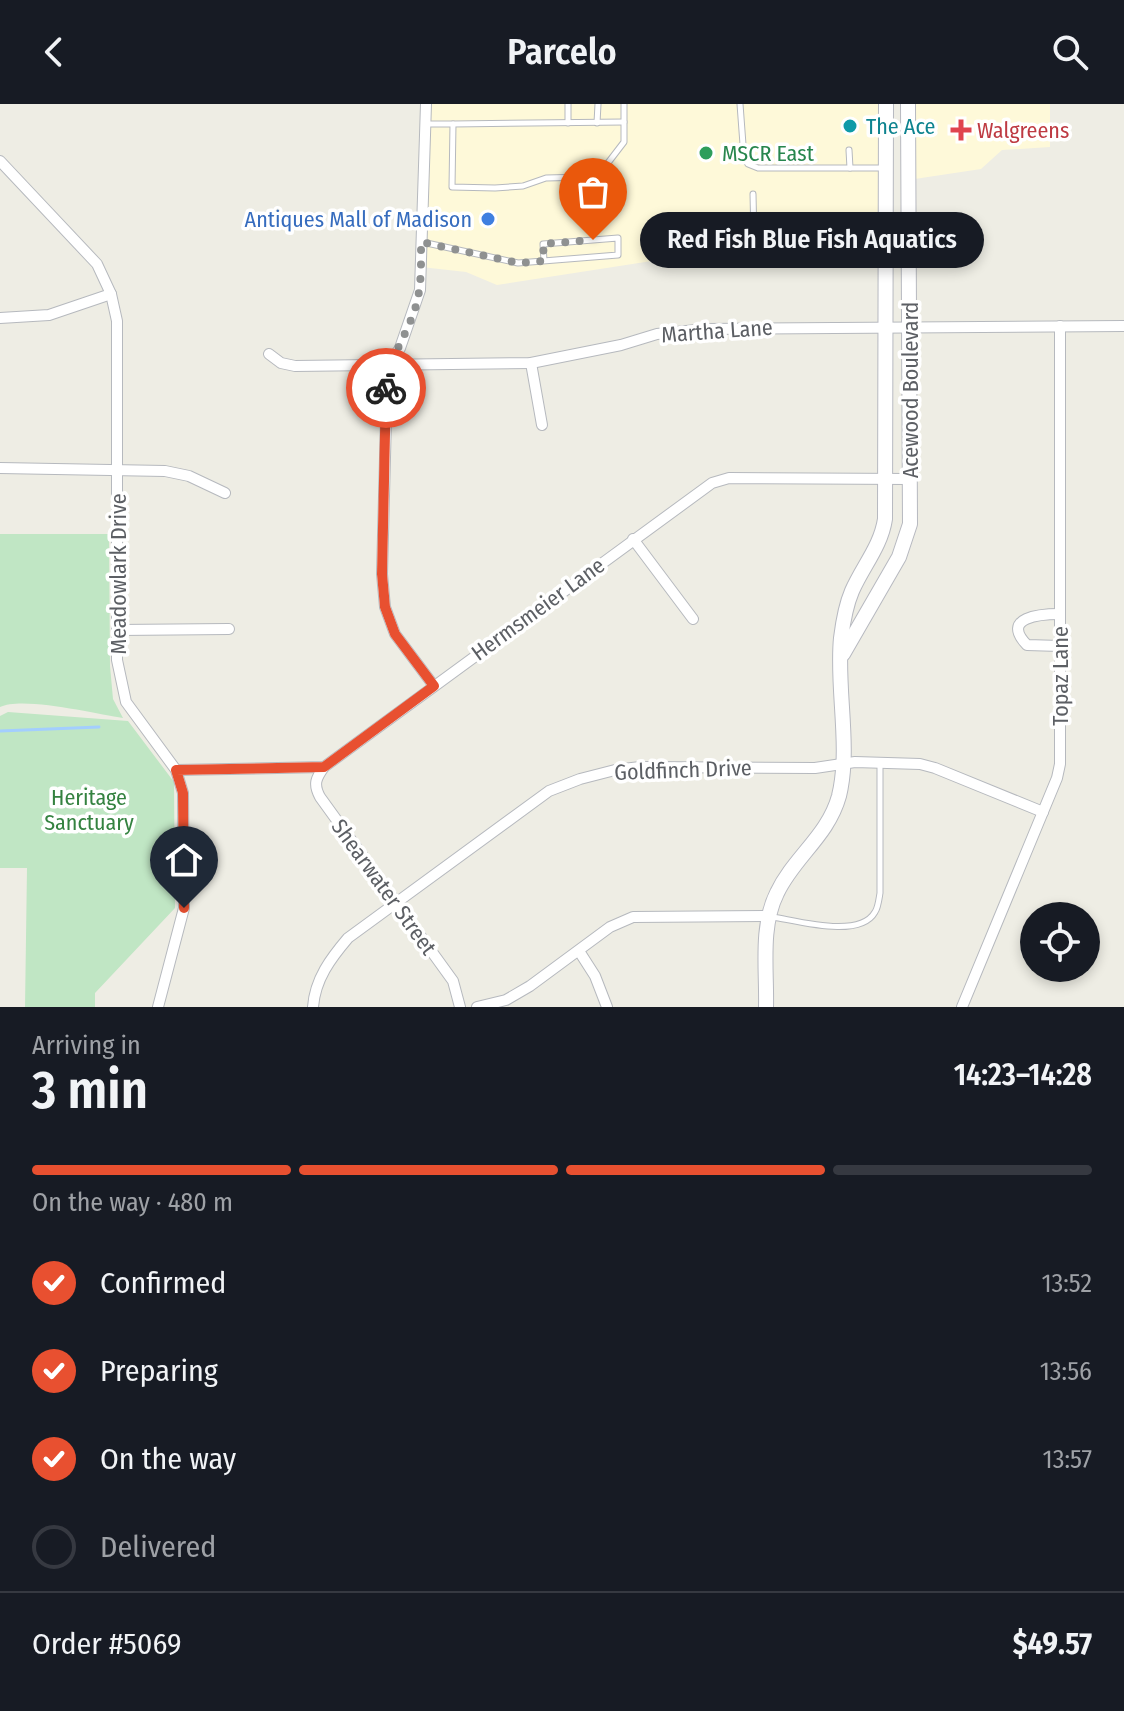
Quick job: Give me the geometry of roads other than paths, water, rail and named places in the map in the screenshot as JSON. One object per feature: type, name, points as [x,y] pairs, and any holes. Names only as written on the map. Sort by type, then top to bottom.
[{"type":"street","points":[[426,104],[420,290],[400,348],[389,365],[385,410],[382,574],[385,607],[395,634],[434,686]]},
{"type":"street","name":"Acewood Boulevard","points":[[766,1007],[769,916],[778,890],[828,826],[839,795],[842,764],[841,638],[852,591],[883,530],[886,479],[886,104]]},
{"type":"street","name":"Acewood Boulevard","points":[[841,658],[899,557],[910,524],[908,104]]},
{"type":"street","name":"Meadowlark Drive","points":[[0,161],[97,264],[111,294],[118,327],[117,660],[126,702],[176,770],[183,793],[184,908],[158,1007]]},
{"type":"street","points":[[0,318],[49,315],[111,294]]},
{"type":"street","name":"Topaz Lane","points":[[962,1007],[1060,764],[1060,326]]},
{"type":"street","name":"Martha Lane","points":[[269,354],[275,360],[295,366],[531,363],[621,345],[657,334],[706,329],[1124,326]]},
{"type":"street","points":[[531,363],[542,425]]},
{"type":"street","points":[[0,468],[174,472],[225,493]]},
{"type":"street","name":"Hermsmeier Lane","points":[[324,767],[712,483],[729,478],[910,479]]},
{"type":"street","points":[[633,539],[693,619]]},
{"type":"street","points":[[1060,614],[1028,616],[1019,630],[1027,645],[1060,646]]},
{"type":"street","points":[[118,630],[229,629]]},
{"type":"street","name":"Goldfinch Drive","points":[[313,1007],[318,983],[328,961],[348,938],[549,791],[603,772],[640,767],[815,768],[880,762],[935,768],[1043,812]]},
{"type":"street","points":[[176,770],[324,767]]},
{"type":"street","name":"Shearwater Street","points":[[324,767],[316,779],[320,797],[453,981],[460,1007]]},
{"type":"street","points":[[477,1007],[506,1000],[617,923],[633,917],[769,916]]},
{"type":"street","points":[[579,951],[595,976],[607,1007]]},
{"type":"lane","points":[[568,104],[568,123]]},
{"type":"lane","points":[[597,123],[598,104]]},
{"type":"lane","points":[[453,124],[452,187],[523,186],[546,178],[587,177],[601,172],[624,142],[624,104]]},
{"type":"lane","points":[[740,104],[744,158],[748,164],[758,168],[885,168]]},
{"type":"lane","points":[[425,124],[624,122]]},
{"type":"lane","points":[[849,150],[850,168]]},
{"type":"lane","points":[[753,194],[754,239],[757,242],[884,245]]},
{"type":"lane","points":[[909,225],[975,226]]},
{"type":"lane","points":[[421,242],[518,263],[544,261],[618,255],[618,238],[543,244],[544,261]]},
{"type":"lane","points":[[769,916],[839,927],[861,925],[875,912],[880,893],[880,762]]},
{"type":"waterway","points":[[0,731],[99,727]]},
{"type":"place","name":"The Ace","points":[[850,126]]},
{"type":"place","name":"Walgreens","points":[[961,130]]},
{"type":"place","name":"MSCR East","points":[[706,153]]},
{"type":"place","name":"Antiques Mall of Madison","points":[[488,219]]},
{"type":"place","name":"Red Fish Blue Fish Aquatics","points":[[593,240]]},
{"type":"park label","name":"Heritage Sanctuary","points":[[89,810]]}]
